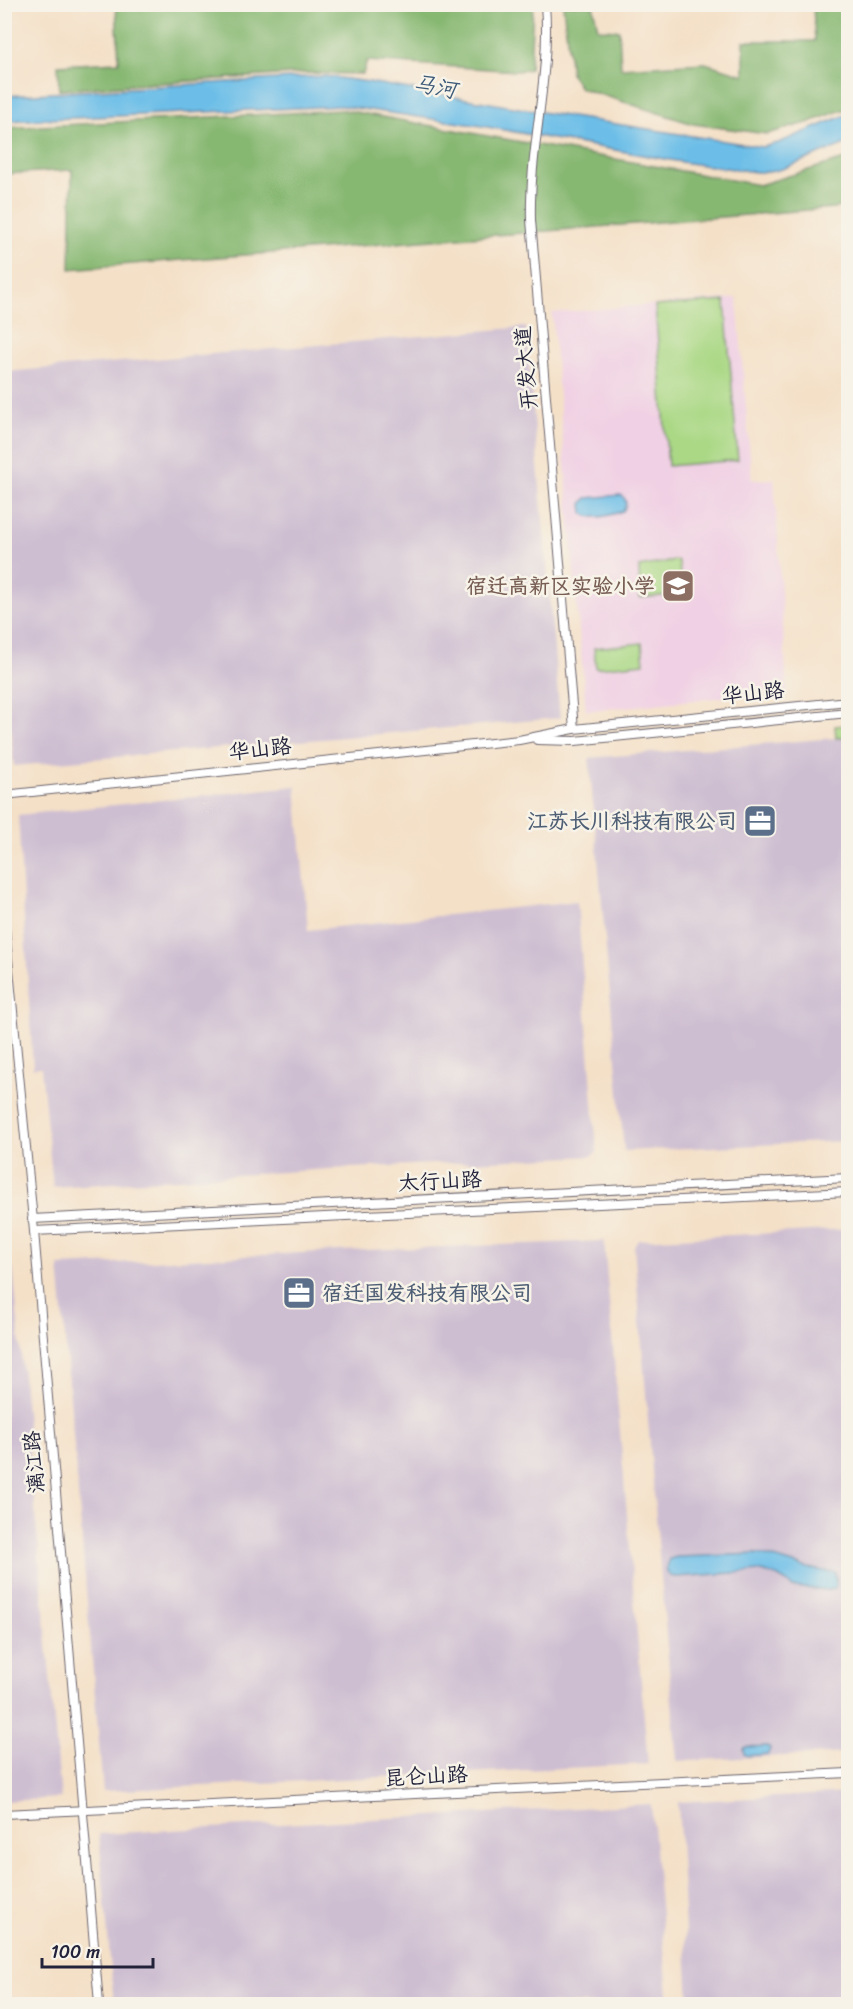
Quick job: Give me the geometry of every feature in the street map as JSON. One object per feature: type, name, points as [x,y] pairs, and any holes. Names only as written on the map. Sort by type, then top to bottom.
[{"type":"street","name":"开发大道","points":[[545,4],[546,47],[530,188],[531,220],[574,729]]},
{"type":"street","name":"华山路","points":[[4,795],[519,740],[574,729],[849,701]]},
{"type":"street","name":"华山路","points":[[519,740],[575,741],[849,713]]},
{"type":"street","name":"漓江路","points":[[4,917],[34,1231],[99,2004]]},
{"type":"street","name":"太行山路","points":[[32,1219],[849,1178]]},
{"type":"street","name":"太行山路","points":[[34,1231],[849,1192]]},
{"type":"street","name":"昆仑山路","points":[[4,1814],[849,1773]]},
{"type":"shaded area","name":"宿迁高新区实验小学","points":[[737,298],[752,480],[774,479],[787,691],[586,711],[552,313]]},
{"type":"shaded area","points":[[526,327],[560,718],[14,766],[4,661],[5,372]]},
{"type":"shaded area","points":[[848,737],[848,1141],[624,1151],[589,758]]},
{"type":"shaded area","points":[[296,786],[308,930],[577,901],[597,1152],[592,1156],[331,1169],[53,1187],[41,1067],[33,1068],[18,815]]},
{"type":"shaded area","points":[[848,1229],[848,1753],[677,1761],[634,1246],[638,1240]]},
{"type":"shaded area","points":[[604,1241],[648,1764],[103,1791],[59,1266],[338,1251]]},
{"type":"shaded area","points":[[5,1267],[13,1267],[61,1798],[5,1801]]},
{"type":"shaded area","points":[[848,1793],[848,2004],[689,2004],[678,1802]]},
{"type":"shaded area","points":[[651,1804],[669,2004],[114,2004],[99,1834]]},
{"type":"green space","points":[[116,5],[533,5],[530,69],[517,71],[367,61],[363,74],[306,73],[59,90],[58,65],[119,62]]},
{"type":"green space","points":[[563,5],[593,5],[598,29],[619,30],[621,68],[705,63],[744,75],[744,41],[815,41],[813,5],[848,5],[848,108],[767,134],[693,124],[580,88],[571,74]]},
{"type":"green space","points":[[344,110],[759,185],[848,158],[848,205],[834,208],[70,269],[72,170],[5,174],[5,128]]},
{"type":"green space","points":[[725,301],[738,460],[668,466],[655,306]]},
{"type":"green space","points":[[677,560],[682,594],[640,598],[639,567]]},
{"type":"green space","points":[[642,643],[644,663],[596,668],[594,648]]},
{"type":"green space","points":[[848,725],[848,737],[836,738],[835,726]]},
{"type":"water","points":[[324,76],[762,147],[778,143],[848,114],[848,143],[782,169],[756,172],[681,162],[482,126],[342,106],[5,121],[5,96]]},
{"type":"water","points":[[621,495],[626,503],[623,511],[597,517],[583,513],[582,504],[587,498]]},
{"type":"water","points":[[758,1554],[835,1572],[835,1589],[792,1587],[775,1575],[761,1571],[676,1577],[670,1576],[666,1571],[669,1559],[677,1557]]},
{"type":"water","points":[[768,1746],[770,1749],[768,1754],[747,1756],[744,1754],[745,1747]]},
{"type":"place","name":"宿迁高新区实验小学","points":[[678,586]]},
{"type":"place","name":"江苏长川科技有限公司","points":[[760,821]]},
{"type":"place","name":"宿迁国发科技有限公司","points":[[299,1293]]},
{"type":"water label","name":"马河","points":[[435,86]]}]
